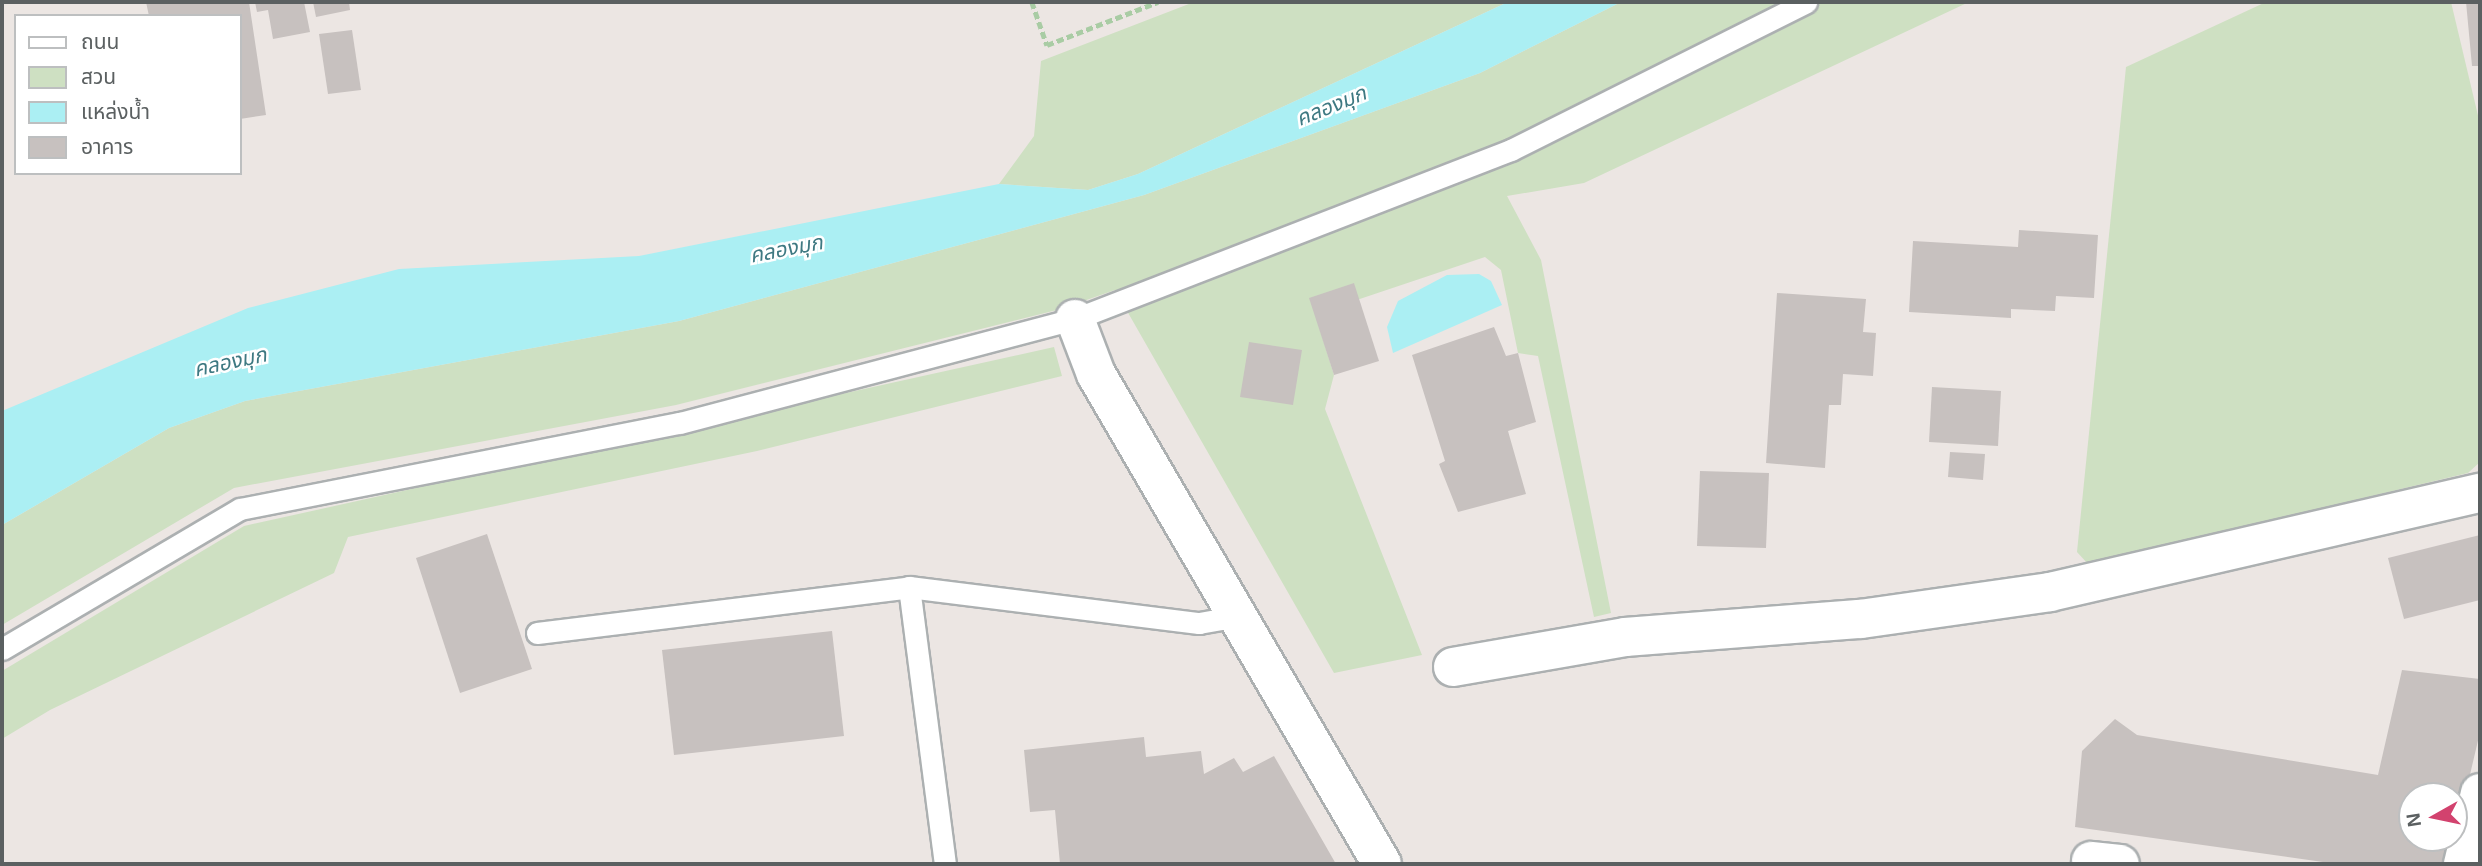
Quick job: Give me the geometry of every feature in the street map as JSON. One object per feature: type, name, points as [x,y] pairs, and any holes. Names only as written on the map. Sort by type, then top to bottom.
[{"type":"street","points":[[1075,319],[1096,374],[1382,864]]},
{"type":"street","points":[[1453,667],[1625,637],[1861,619],[2050,592],[2480,493]]},
{"type":"street","points":[[2463,864],[2480,793]]},
{"type":"lane","points":[[2,649],[240,509],[680,423],[1075,319],[1511,150],[1806,2]]},
{"type":"lane","points":[[909,587],[945,864]]},
{"type":"lane","points":[[537,633],[909,587],[1199,623],[1237,616]]},
{"type":"path","points":[[1032,2],[1047,45],[1158,2]]},
{"type":"green space","points":[[1194,2],[1508,2],[1138,174],[1088,190],[999,184],[1034,136],[1041,61]]},
{"type":"green space","points":[[1621,2],[1969,2],[1584,183],[1507,196],[1541,260],[1611,613],[1594,617],[1538,356],[1518,353],[1501,270],[1485,257],[1315,314],[1334,375],[1325,409],[1422,655],[1334,673],[1115,290],[1061,309],[676,405],[234,488],[2,625],[2,525],[169,428],[245,401],[679,321],[1144,195],[1480,73]]},
{"type":"green space","points":[[2266,2],[2451,2],[2480,124],[2480,462],[2468,473],[2088,564],[2077,552],[2126,67]]},
{"type":"green space","points":[[1054,347],[1062,376],[757,451],[348,537],[334,573],[50,710],[2,739],[2,671],[244,526]]},
{"type":"water","name":"คลองมุก","points":[[1508,2],[1621,2],[1480,73],[1144,195],[679,321],[245,401],[169,428],[2,525],[2,411],[248,308],[399,269],[639,256],[999,184],[1088,190],[1138,174]]},
{"type":"water","points":[[1479,274],[1491,281],[1502,305],[1393,353],[1387,327],[1398,301],[1447,275]]},
{"type":"building","points":[[146,2],[249,2],[266,115],[242,119],[242,14],[149,14]]},
{"type":"building","points":[[255,2],[304,2],[310,32],[273,39],[268,10],[257,12]]},
{"type":"building","points":[[313,2],[349,2],[350,10],[316,17]]},
{"type":"building","points":[[2466,2],[2480,2],[2480,66],[2472,66]]},
{"type":"building","points":[[352,30],[361,90],[328,94],[319,34]]},
{"type":"building","points":[[2019,230],[2098,235],[2094,298],[2056,296],[2055,311],[2011,309],[2011,318],[1909,312],[1913,241],[2018,247]]},
{"type":"building","points":[[1354,283],[1379,361],[1334,375],[1309,298]]},
{"type":"building","points":[[1777,293],[1866,299],[1863,332],[1876,333],[1873,376],[1843,374],[1841,405],[1829,405],[1825,468],[1766,463]]},
{"type":"building","points":[[1494,327],[1506,356],[1518,353],[1536,422],[1508,431],[1526,494],[1458,512],[1439,464],[1445,461],[1412,355]]},
{"type":"building","points":[[1249,342],[1302,350],[1293,405],[1240,397]]},
{"type":"building","points":[[1932,387],[2001,391],[1998,446],[1929,442]]},
{"type":"building","points":[[1950,452],[1985,454],[1983,480],[1948,477]]},
{"type":"building","points":[[1700,471],[1769,473],[1766,548],[1697,546]]},
{"type":"building","points":[[487,534],[532,669],[460,693],[416,558]]},
{"type":"building","points":[[2480,535],[2480,600],[2404,619],[2388,558]]},
{"type":"building","points":[[832,631],[844,736],[674,755],[662,650]]},
{"type":"building","points":[[2402,670],[2480,679],[2480,732],[2468,783],[2398,782],[2398,852],[2452,852],[2449,864],[2337,864],[2075,827],[2082,751],[2115,719],[2137,735],[2378,775]]},
{"type":"building","points":[[1144,737],[1146,757],[1201,751],[1204,774],[1234,758],[1243,772],[1274,756],[1336,864],[1060,864],[1055,810],[1030,812],[1024,750]]}]
